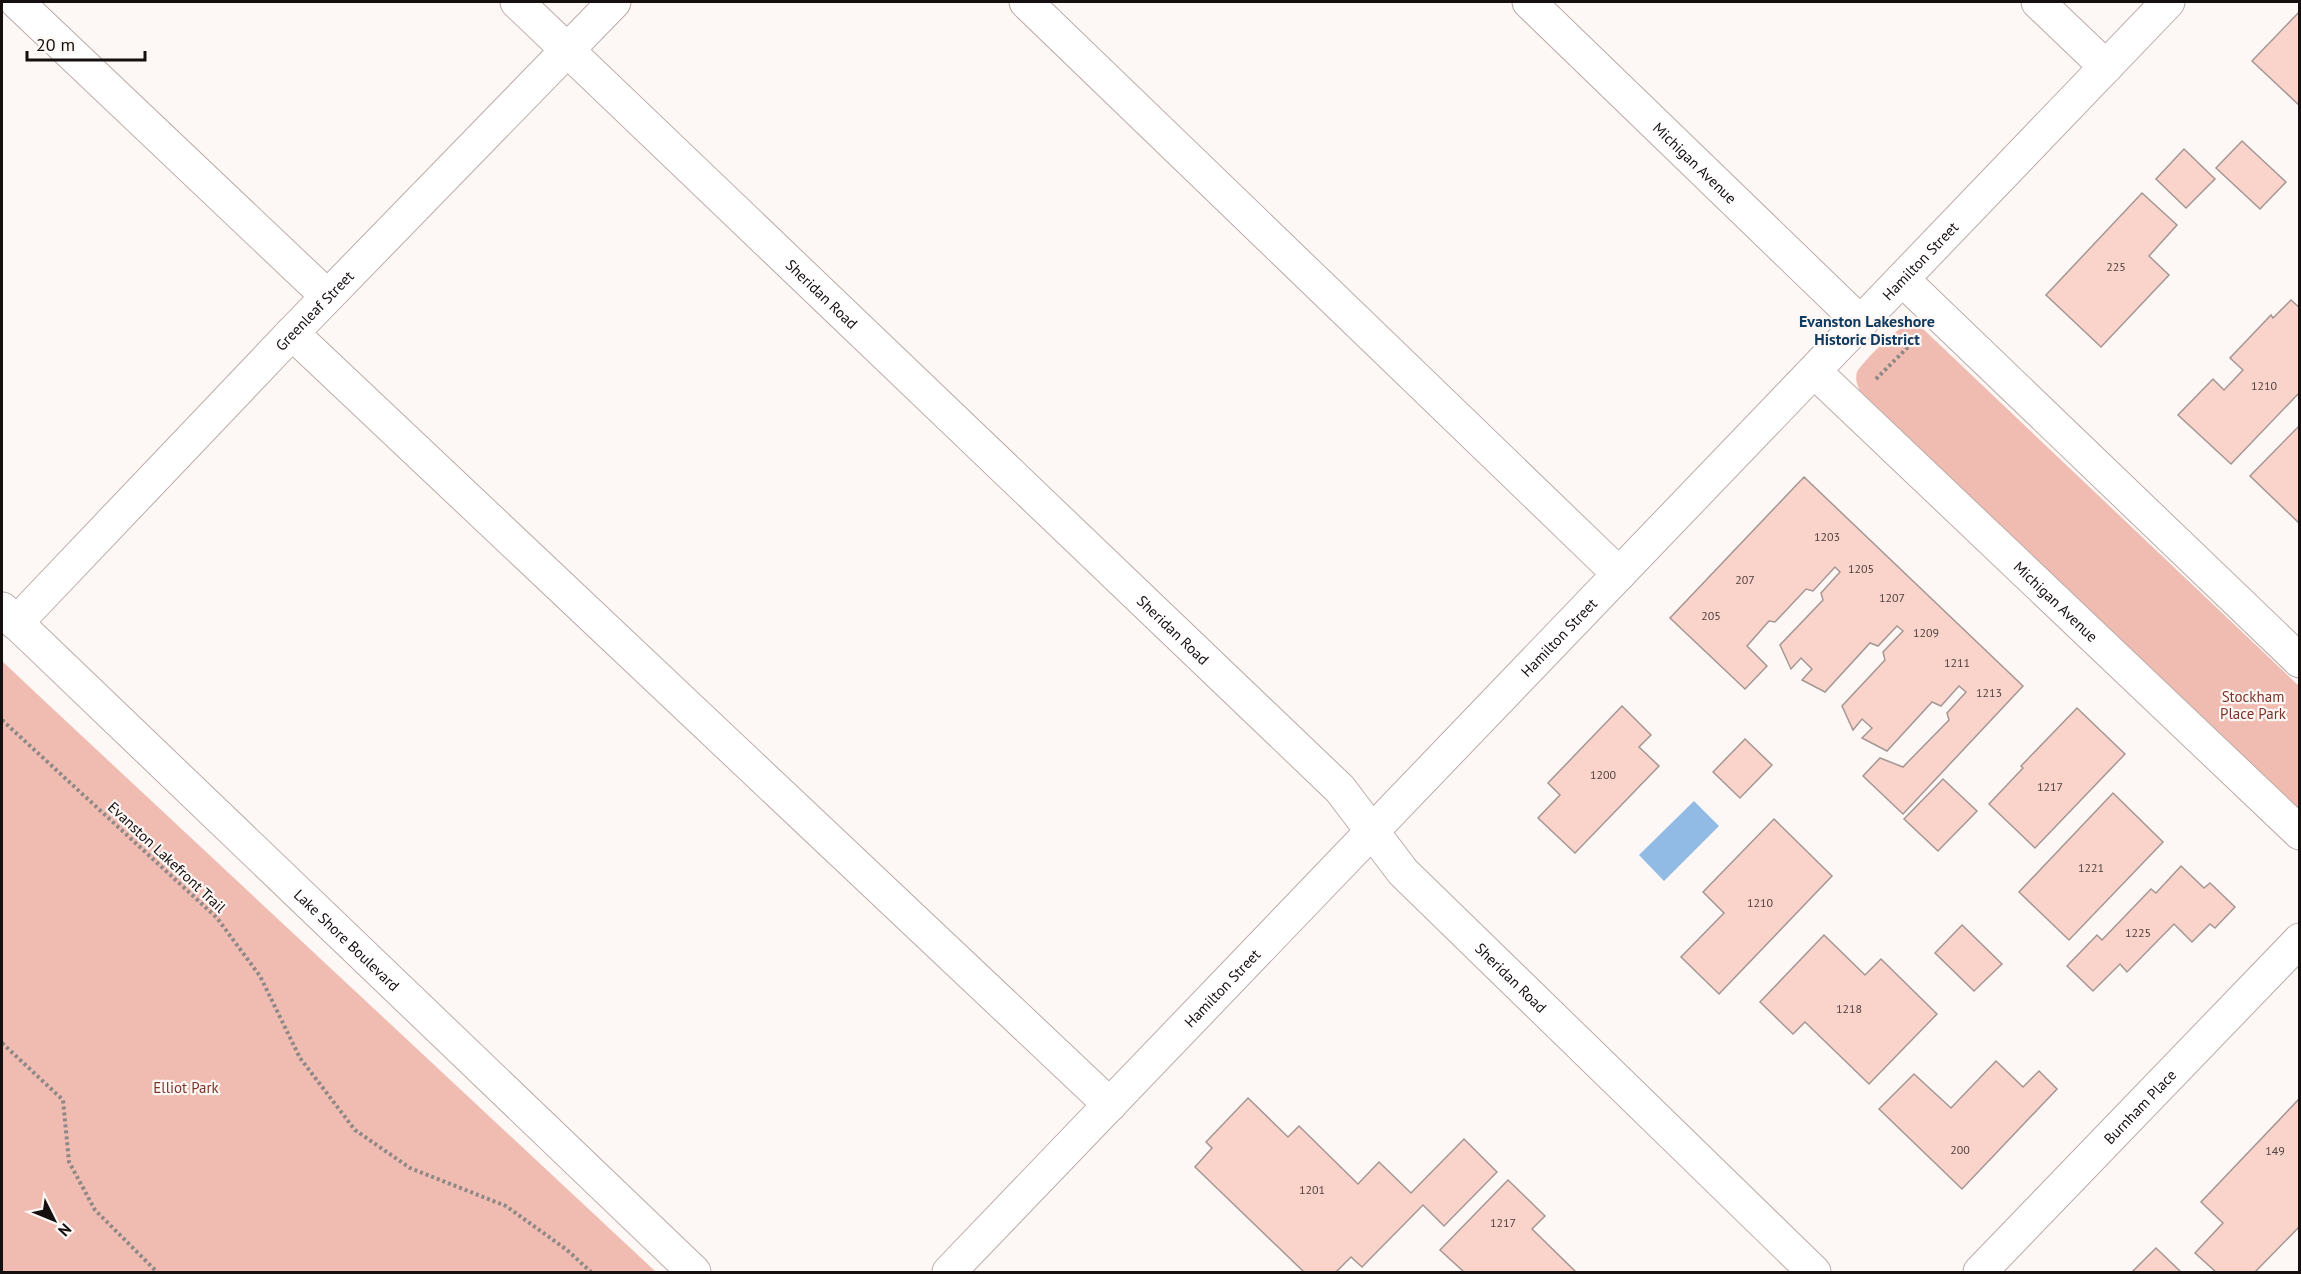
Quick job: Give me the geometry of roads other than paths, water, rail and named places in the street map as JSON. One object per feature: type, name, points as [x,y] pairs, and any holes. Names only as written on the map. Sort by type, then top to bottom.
[{"type":"street","points":[[17,2],[327,296]]},
{"type":"street","name":"Sheridan Road","points":[[517,2],[1340,789],[1403,872],[1814,1272]]},
{"type":"street","name":"Greenleaf Street","points":[[9,616],[292,333],[614,2]]},
{"type":"street","points":[[1026,2],[1619,574]]},
{"type":"street","name":"Michigan Avenue","points":[[1529,2],[1861,323]]},
{"type":"street","points":[[2038,2],[2106,67]]},
{"type":"street","name":"Hamilton Street","points":[[950,1272],[2168,2]]},
{"type":"street","points":[[1902,279],[2300,661]]},
{"type":"street","points":[[292,333],[1110,1105]]},
{"type":"street","name":"Michigan Avenue","points":[[1814,371],[2300,833]]},
{"type":"street","name":"Lake Shore Boulevard","points":[[9,616],[694,1272]]},
{"type":"street","name":"Burnham Place","points":[[1980,1272],[2300,940]]},
{"type":"water","points":[[1694,801],[1719,826],[1664,881],[1639,855]]},
{"type":"district","name":"Evanston Lakeshore Historic District","points":[[1867,330]]},
{"type":"park label","name":"Stockham Place Park","points":[[2253,704]]},
{"type":"park label","name":"Elliot Park","points":[[186,1087]]}]
